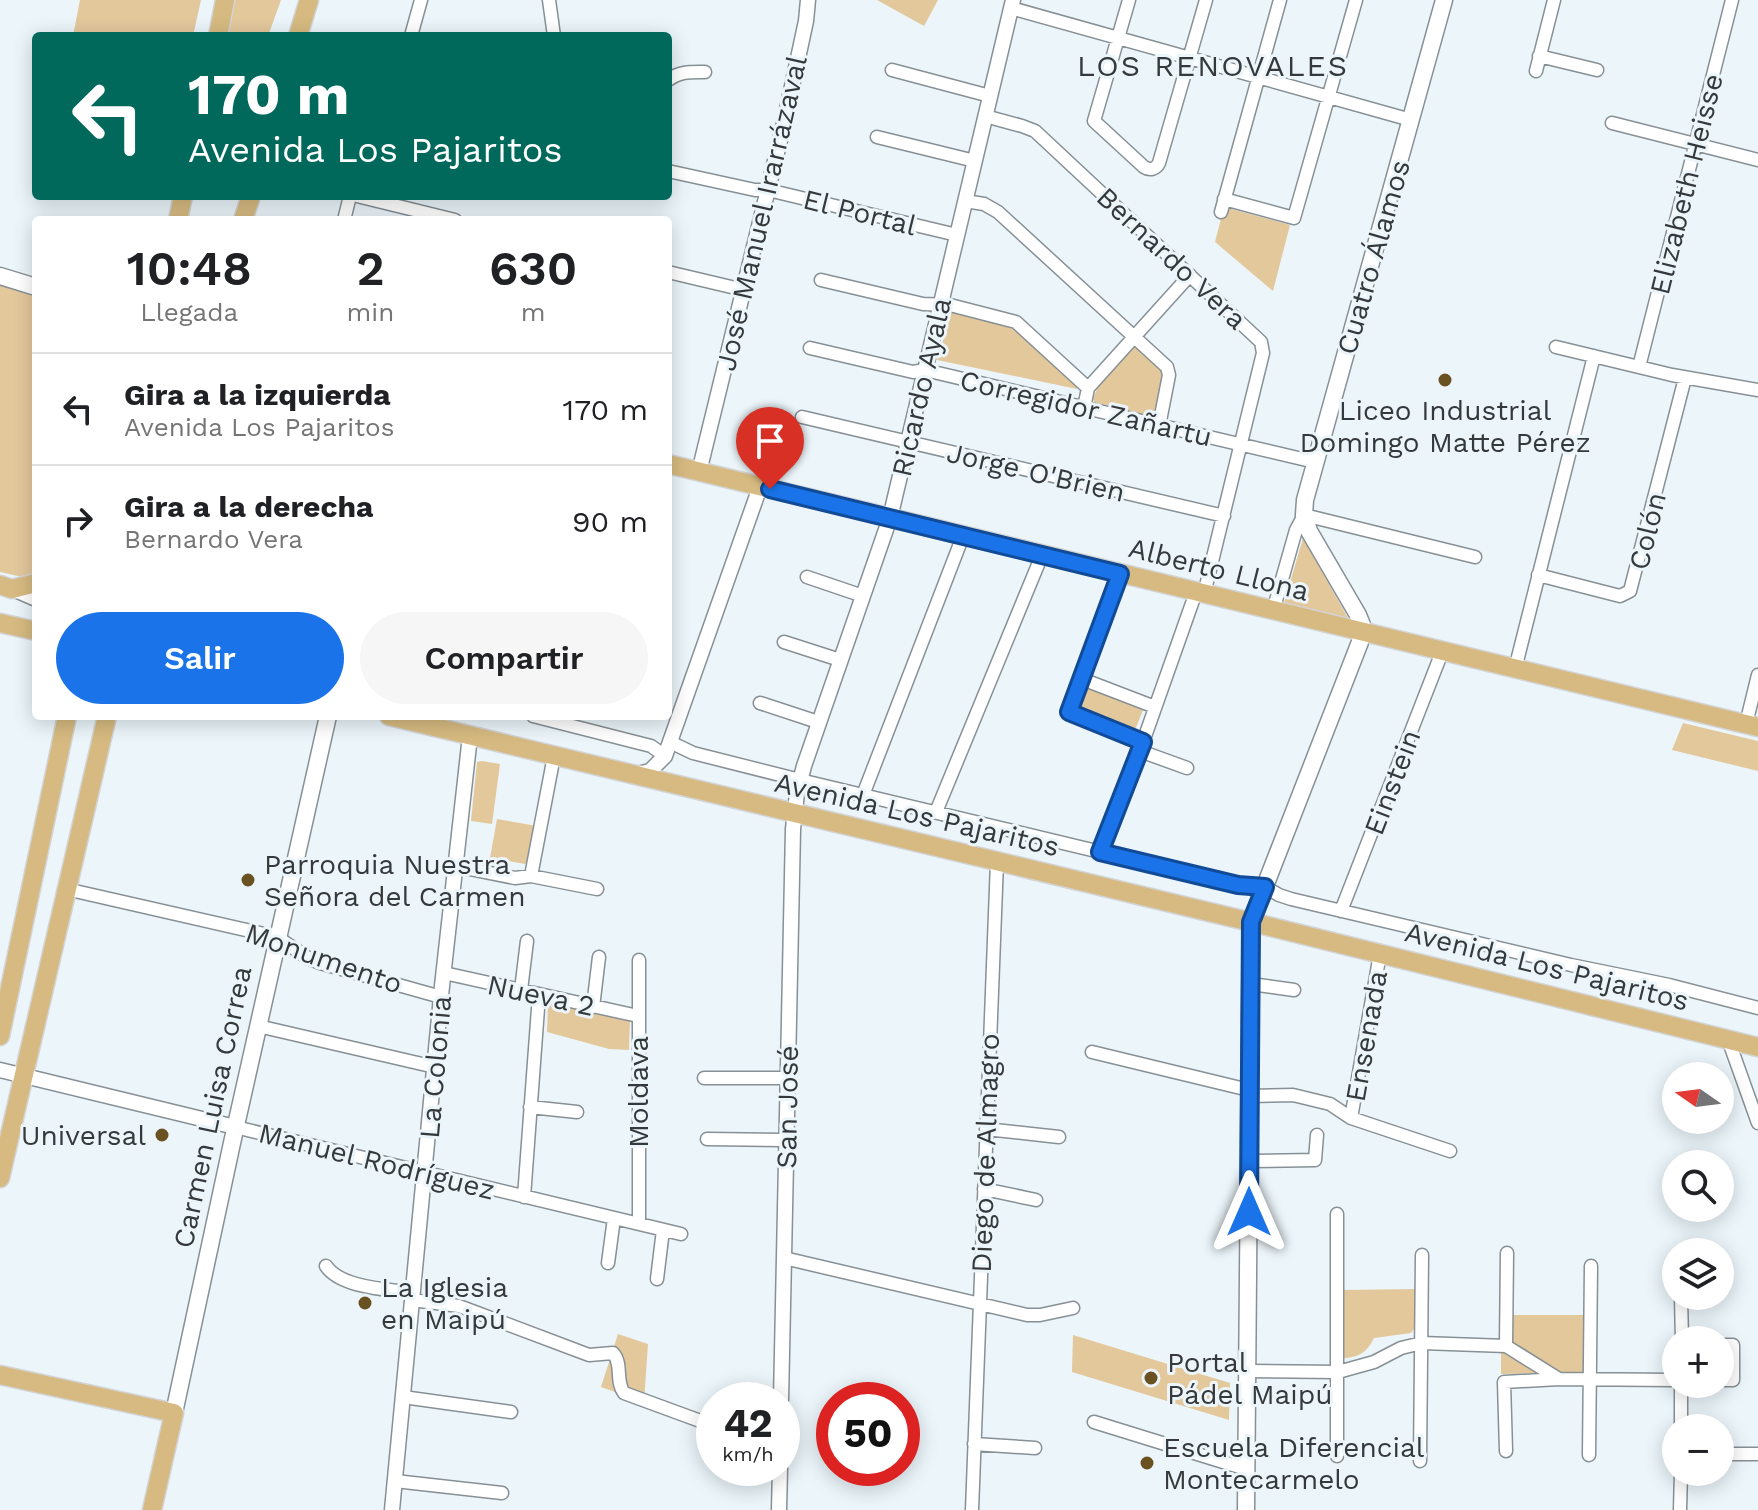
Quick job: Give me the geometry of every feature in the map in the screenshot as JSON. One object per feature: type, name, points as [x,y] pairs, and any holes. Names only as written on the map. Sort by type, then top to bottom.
[{"type":"main road","points":[[219,32],[225,0]]},
{"type":"main road","points":[[299,32],[309,0]]},
{"type":"main road","name":"Cuatro Álamos","points":[[1304,515],[1306,494],[1444,0]]},
{"type":"main road","points":[[0,276],[32,286]]},
{"type":"main road","name":"Alberto Llona","points":[[672,465],[1752,726]]},
{"type":"main road","points":[[1246,1510],[1251,922],[1362,632],[1358,615],[1311,536],[1304,515]]},
{"type":"main road","points":[[6,587],[32,584]]},
{"type":"main road","points":[[0,623],[32,630]]},
{"type":"main road","points":[[0,1036],[66,720]]},
{"type":"main road","points":[[0,1178],[106,720]]},
{"type":"main road","name":"Carmen Luisa Correa","points":[[152,1510],[327,720]]},
{"type":"main road","name":"Avenida Los Pajaritos","points":[[405,720],[1758,1047]]},
{"type":"main road","points":[[0,1375],[174,1413]]},
{"type":"street","points":[[412,32],[421,0]]},
{"type":"street","points":[[549,0],[553,32]]},
{"type":"street","name":"José Manuel Irarrázaval","points":[[699,472],[768,190],[803,36],[808,0]]},
{"type":"street","points":[[1129,0],[1094,121],[1144,167],[1153,169],[1159,163],[1206,0]]},
{"type":"street","points":[[1280,0],[1223,205],[1294,218],[1356,0]]},
{"type":"street","points":[[1536,71],[1554,0]]},
{"type":"street","name":"Elizabeth Heisse","points":[[1639,367],[1732,0]]},
{"type":"street","points":[[1012,4],[1118,38],[1411,120]]},
{"type":"street","name":"Ricardo Ayala","points":[[794,813],[800,780],[818,722],[890,518],[1012,4]]},
{"type":"street","points":[[1539,56],[1597,70]]},
{"type":"street","points":[[892,70],[990,96]]},
{"type":"street","points":[[672,77],[688,71],[705,72]]},
{"type":"street","name":"Bernardo Vera","points":[[985,116],[1035,131],[1259,339],[1262,346],[1263,353],[1224,516],[1200,593],[1100,852]]},
{"type":"street","points":[[1612,123],[1758,160]]},
{"type":"street","points":[[877,137],[975,161]]},
{"type":"street","name":"El Portal","points":[[672,172],[755,190],[768,190],[957,235]]},
{"type":"street","points":[[373,200],[439,216]]},
{"type":"street","points":[[965,201],[984,204],[998,212],[1170,370],[1159,426]]},
{"type":"street","points":[[672,273],[744,290]]},
{"type":"street","points":[[1084,408],[1088,388],[1190,275]]},
{"type":"street","points":[[821,280],[923,304],[950,305],[1016,322],[1088,388]]},
{"type":"street","points":[[1556,347],[1685,378],[1758,390]]},
{"type":"street","name":"Corregidor Zañartu","points":[[810,348],[913,372],[925,370],[1315,462]]},
{"type":"street","points":[[1515,669],[1594,356]]},
{"type":"street","name":"Colón","points":[[1538,575],[1616,595],[1630,591],[1685,378]]},
{"type":"street","name":"Jorge O'Brien","points":[[802,417],[1224,516]]},
{"type":"street","points":[[634,775],[650,771],[668,749],[760,487]]},
{"type":"street","points":[[1304,515],[1475,557]]},
{"type":"street","name":"Cuatro Álamos","points":[[1273,611],[1296,530],[1304,515]]},
{"type":"street","points":[[863,795],[963,536]]},
{"type":"street","points":[[936,812],[1042,555]]},
{"type":"street","points":[[1120,574],[1069,712],[1187,768]]},
{"type":"street","points":[[807,577],[863,596]]},
{"type":"street","points":[[6,587],[32,598]]},
{"type":"street","points":[[784,642],[840,660]]},
{"type":"street","name":"Einstein","points":[[1341,911],[1442,652]]},
{"type":"street","points":[[1752,726],[1758,675]]},
{"type":"street","points":[[1082,679],[1155,707]]},
{"type":"street","points":[[760,703],[818,722]]},
{"type":"street","name":"Avenida Los Pajaritos","points":[[549,720],[1238,885],[1265,887],[1284,897],[1341,911],[1758,1008]]},
{"type":"street","name":"La Colonia","points":[[392,1510],[441,997],[470,736]]},
{"type":"street","points":[[531,876],[554,756]]},
{"type":"street","name":"San José","points":[[781,1382],[794,813]]},
{"type":"street","name":"Diego de Almagro","points":[[972,1510],[997,862]]},
{"type":"street","points":[[455,866],[597,889]]},
{"type":"street","name":"Monumento","points":[[66,889],[277,937],[320,963],[441,997]]},
{"type":"street","points":[[521,990],[527,941]]},
{"type":"street","name":"Ensenada","points":[[1351,1118],[1380,954]]},
{"type":"street","name":"Moldava","points":[[593,1007],[599,957]]},
{"type":"street","name":"Moldava","points":[[639,960],[639,1224]]},
{"type":"street","name":"Nueva 2","points":[[444,973],[638,1016]]},
{"type":"street","points":[[1251,984],[1294,990]]},
{"type":"street","points":[[524,1197],[539,995]]},
{"type":"street","points":[[258,1026],[435,1067]]},
{"type":"street","points":[[1728,1039],[1758,1123]]},
{"type":"street","name":"Ensenada","points":[[1092,1052],[1250,1093],[1293,1095],[1330,1104],[1351,1118],[1450,1151]]},
{"type":"street","name":"Manuel Rodríguez","points":[[0,1070],[681,1234]]},
{"type":"street","points":[[704,1078],[787,1078]]},
{"type":"street","points":[[530,1107],[577,1112]]},
{"type":"street","points":[[986,1129],[1059,1137]]},
{"type":"street","points":[[1249,1161],[1315,1160],[1317,1135]]},
{"type":"street","points":[[707,1139],[786,1140]]},
{"type":"street","points":[[984,1189],[1036,1200]]},
{"type":"street","points":[[1337,1214],[1337,1456]]},
{"type":"street","points":[[608,1263],[614,1218]]},
{"type":"street","points":[[657,1279],[663,1230]]},
{"type":"street","points":[[1506,1346],[1507,1253]]},
{"type":"street","points":[[1420,1461],[1422,1255]]},
{"type":"street","points":[[784,1258],[1033,1316],[1073,1308]]},
{"type":"street","points":[[326,1266],[340,1279],[459,1306],[589,1355],[613,1353],[618,1358],[620,1388],[624,1393],[696,1419]]},
{"type":"street","points":[[1589,1455],[1591,1266]]},
{"type":"street","points":[[1247,1371],[1338,1372],[1422,1343],[1506,1346],[1559,1379]]},
{"type":"street","points":[[1506,1451],[1504,1382],[1662,1380]]},
{"type":"street","points":[[403,1397],[511,1412]]},
{"type":"street","points":[[1094,1422],[1246,1469]]},
{"type":"street","points":[[974,1444],[1035,1448]]},
{"type":"street","points":[[1734,1454],[1758,1454]]},
{"type":"street","points":[[395,1481],[502,1493]]},
{"type":"street","points":[[779,1510],[780,1486]]},
{"type":"street","points":[[1680,1510],[1681,1486]]},
{"type":"shaded area","points":[[80,0],[201,0],[194,32],[74,32]]},
{"type":"shaded area","points":[[222,0],[281,0],[269,32],[219,32]]},
{"type":"shaded area","points":[[877,0],[938,0],[924,26]]},
{"type":"shaded area","points":[[1224,207],[1290,225],[1273,291],[1215,242]]},
{"type":"shaded area","points":[[0,285],[32,295],[32,579],[0,572]]},
{"type":"shaded area","points":[[952,311],[1011,328],[1079,382],[1077,389],[937,360]]},
{"type":"shaded area","points":[[1135,344],[1164,373],[1155,412],[1150,416],[1094,402],[1093,398],[1099,385]]},
{"type":"shaded area","points":[[1303,538],[1348,618],[1284,603]]},
{"type":"shaded area","points":[[1087,687],[1143,710],[1135,730],[1079,708]]},
{"type":"shaded area","points":[[1683,723],[1758,741],[1758,771],[1672,750]]},
{"type":"shaded area","points":[[477,762],[500,764],[492,824],[471,821]]},
{"type":"shaded area","points":[[497,819],[537,826],[531,865],[490,858]]},
{"type":"shaded area","points":[[548,1002],[630,1020],[629,1050],[609,1049],[547,1032]]},
{"type":"shaded area","points":[[1416,1289],[1417,1325],[1411,1333],[1374,1338],[1362,1353],[1343,1358],[1342,1290]]},
{"type":"shaded area","points":[[1513,1315],[1584,1315],[1584,1373],[1559,1373],[1513,1345]]},
{"type":"shaded area","points":[[618,1334],[648,1344],[644,1402],[601,1387]]},
{"type":"shaded area","name":"Portal Pádel Maipú","points":[[1073,1335],[1230,1383],[1229,1420],[1072,1372]]},
{"type":"shaded area","points":[[1501,1351],[1508,1351],[1543,1373],[1501,1374]]},
{"type":"place","name":"Liceo Industrial Domingo Matte Pérez","points":[[1445,380]]},
{"type":"place","name":"Parroquia Nuestra Señora del Carmen","points":[[248,880]]},
{"type":"place","name":"Universal","points":[[162,1135]]},
{"type":"place","name":"La Iglesia en Maipú","points":[[365,1303]]},
{"type":"place","name":"Portal Pádel Maipú","points":[[1151,1378]]},
{"type":"place","name":"Escuela Diferencial Montecarmelo","points":[[1147,1463]]},
{"type":"district","name":"LOS RENOVALES","points":[[1213,66]]},
{"type":"route","points":[[770,489],[1120,574],[1069,712],[1143,742],[1100,852],[1238,885],[1265,887],[1251,922],[1249,1212]]}]
